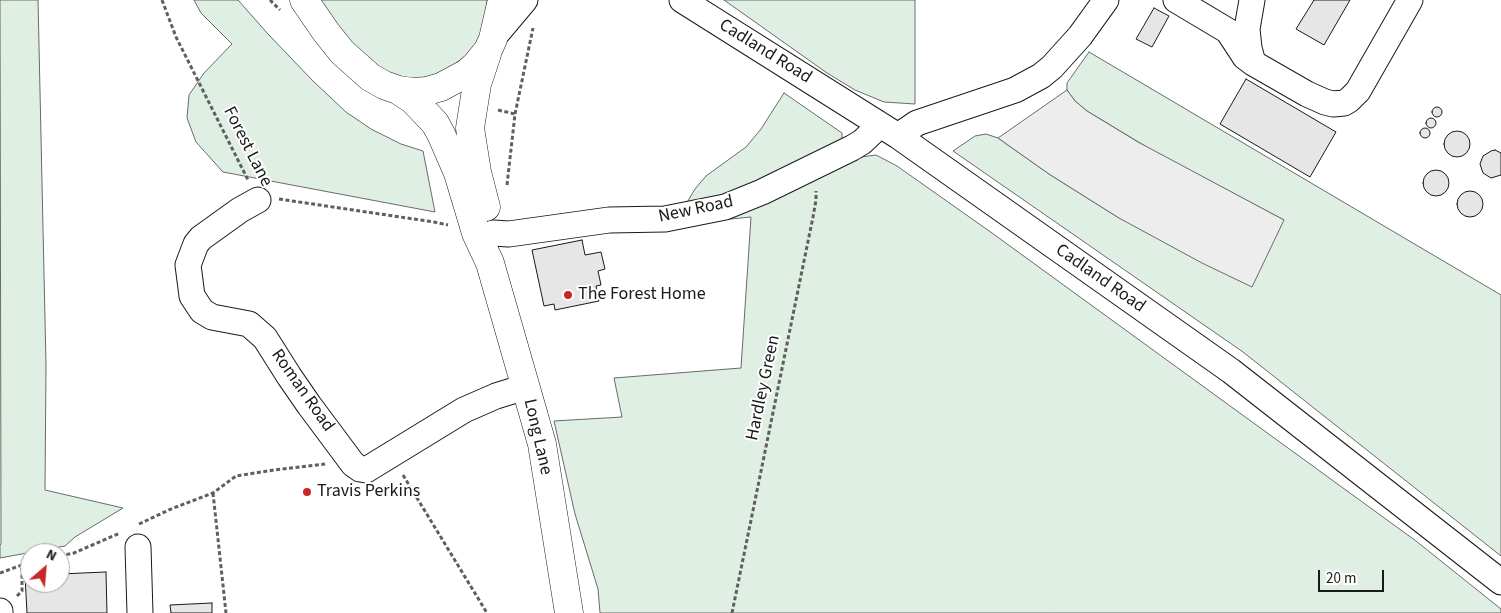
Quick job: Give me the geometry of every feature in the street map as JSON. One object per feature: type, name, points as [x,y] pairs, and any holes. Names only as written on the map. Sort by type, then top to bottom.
[{"type":"main road","name":"Long Lane","points":[[490,263],[492,233],[477,172],[470,128],[477,84],[502,0]]},
{"type":"main road","points":[[304,2],[326,32],[356,65],[370,77],[398,90],[414,92],[427,90],[456,80],[467,73],[490,45]]},
{"type":"main road","name":"Long Lane","points":[[398,90],[413,100],[435,123],[441,134],[458,173],[476,233],[490,263],[542,444],[570,613]]},
{"type":"street","name":"Cadland Road","points":[[682,0],[889,131],[1231,371],[1501,582]]},
{"type":"street","name":"New Road","points":[[492,233],[509,234],[609,220],[666,219],[708,211],[742,200],[810,169],[862,142],[889,131],[1015,90],[1052,67],[1080,36],[1106,0]]},
{"type":"street","points":[[1176,0],[1228,31],[1245,57],[1253,63],[1325,102],[1333,104],[1344,103],[1358,91],[1410,0]]},
{"type":"street","points":[[1200,14],[1210,16],[1225,15],[1237,10],[1247,0]]},
{"type":"street","points":[[1252,0],[1247,29],[1248,48],[1253,63]]},
{"type":"street","points":[[490,45],[530,11]]},
{"type":"street","name":"Roman Road","points":[[258,200],[232,216],[201,238],[196,244],[188,265],[192,296],[202,311],[212,316],[249,324],[265,338],[289,376],[353,464],[360,469],[366,470],[482,401],[525,387]]},
{"type":"street","points":[[138,547],[140,613]]},
{"type":"path","name":"Forest Lane","points":[[162,0],[176,38],[258,200],[269,198],[286,199],[434,222]]},
{"type":"path","points":[[489,108],[515,114],[530,11]]},
{"type":"path","name":"Hardley Green","points":[[732,613],[816,200],[810,169]]},
{"type":"path","points":[[391,455],[487,613]]},
{"type":"path","points":[[226,613],[213,493],[236,476],[331,464]]},
{"type":"path","points":[[0,573],[20,565]]},
{"type":"path","points":[[4,609],[20,593]]},
{"type":"green space","points":[[0,0],[38,0],[46,365],[45,490],[123,508],[68,543],[20,543],[20,554],[0,558]]},
{"type":"green space","points":[[194,0],[238,0],[313,81],[346,112],[371,129],[401,144],[423,151],[435,212],[223,172],[196,142],[187,118],[189,95],[204,73],[232,44],[201,13]]},
{"type":"green space","points":[[319,0],[487,0],[487,3],[482,33],[473,50],[438,77],[412,80],[387,73],[349,42]]},
{"type":"green space","points":[[724,0],[915,0],[915,104],[884,102],[855,90],[827,73]]},
{"type":"green space","points":[[1089,52],[1501,295],[1501,556],[1243,352],[953,151],[975,136],[986,134],[998,138],[1049,174],[1119,218],[1284,220],[1160,155],[1087,111],[1075,101],[1067,90],[1067,83]]},
{"type":"green space","points":[[784,93],[842,133],[842,139],[861,157],[876,155],[897,166],[992,233],[1416,541],[1501,609],[1501,613],[600,613],[598,589],[575,514],[554,421],[622,417],[614,378],[741,368],[751,217],[680,224],[679,216],[695,189],[706,176],[746,147],[761,129]]},
{"type":"shaded area","points":[[1067,90],[1075,101],[1087,111],[1138,142],[1284,220],[1252,287],[1202,263],[1119,218],[1049,174],[998,138]]},
{"type":"building","points":[[1314,0],[1350,0],[1324,45],[1296,29]]},
{"type":"building","points":[[1154,8],[1169,16],[1152,47],[1136,39]]},
{"type":"building","points":[[1246,79],[1336,132],[1310,177],[1220,124]]},
{"type":"building","points":[[1435,107],[1439,107],[1442,112],[1441,116],[1435,117],[1432,114],[1432,110]]},
{"type":"building","points":[[1429,118],[1433,118],[1436,123],[1435,127],[1429,128],[1426,125],[1426,121]]},
{"type":"building","points":[[1423,128],[1427,128],[1430,133],[1429,137],[1423,138],[1420,135],[1420,131]]},
{"type":"building","points":[[1457,131],[1466,135],[1470,144],[1466,153],[1457,157],[1448,153],[1444,144],[1448,135]]},
{"type":"building","points":[[1495,150],[1501,153],[1501,175],[1491,178],[1483,173],[1480,164],[1483,156]]},
{"type":"building","points":[[1436,170],[1445,174],[1449,183],[1445,192],[1436,196],[1427,192],[1423,183],[1427,174]]},
{"type":"building","points":[[1470,191],[1479,195],[1483,204],[1479,213],[1470,217],[1461,213],[1457,204],[1461,195]]},
{"type":"building","points":[[582,240],[585,255],[601,252],[605,269],[598,271],[601,285],[596,286],[599,301],[555,310],[554,304],[544,306],[532,250]]},
{"type":"building","points":[[106,572],[107,613],[27,613],[26,593],[70,593],[70,574]]},
{"type":"building","points":[[212,603],[212,613],[171,613],[170,605]]},
{"type":"place","name":"The Forest Home","points":[[568,295]]},
{"type":"place","name":"Travis Perkins","points":[[307,492]]}]
